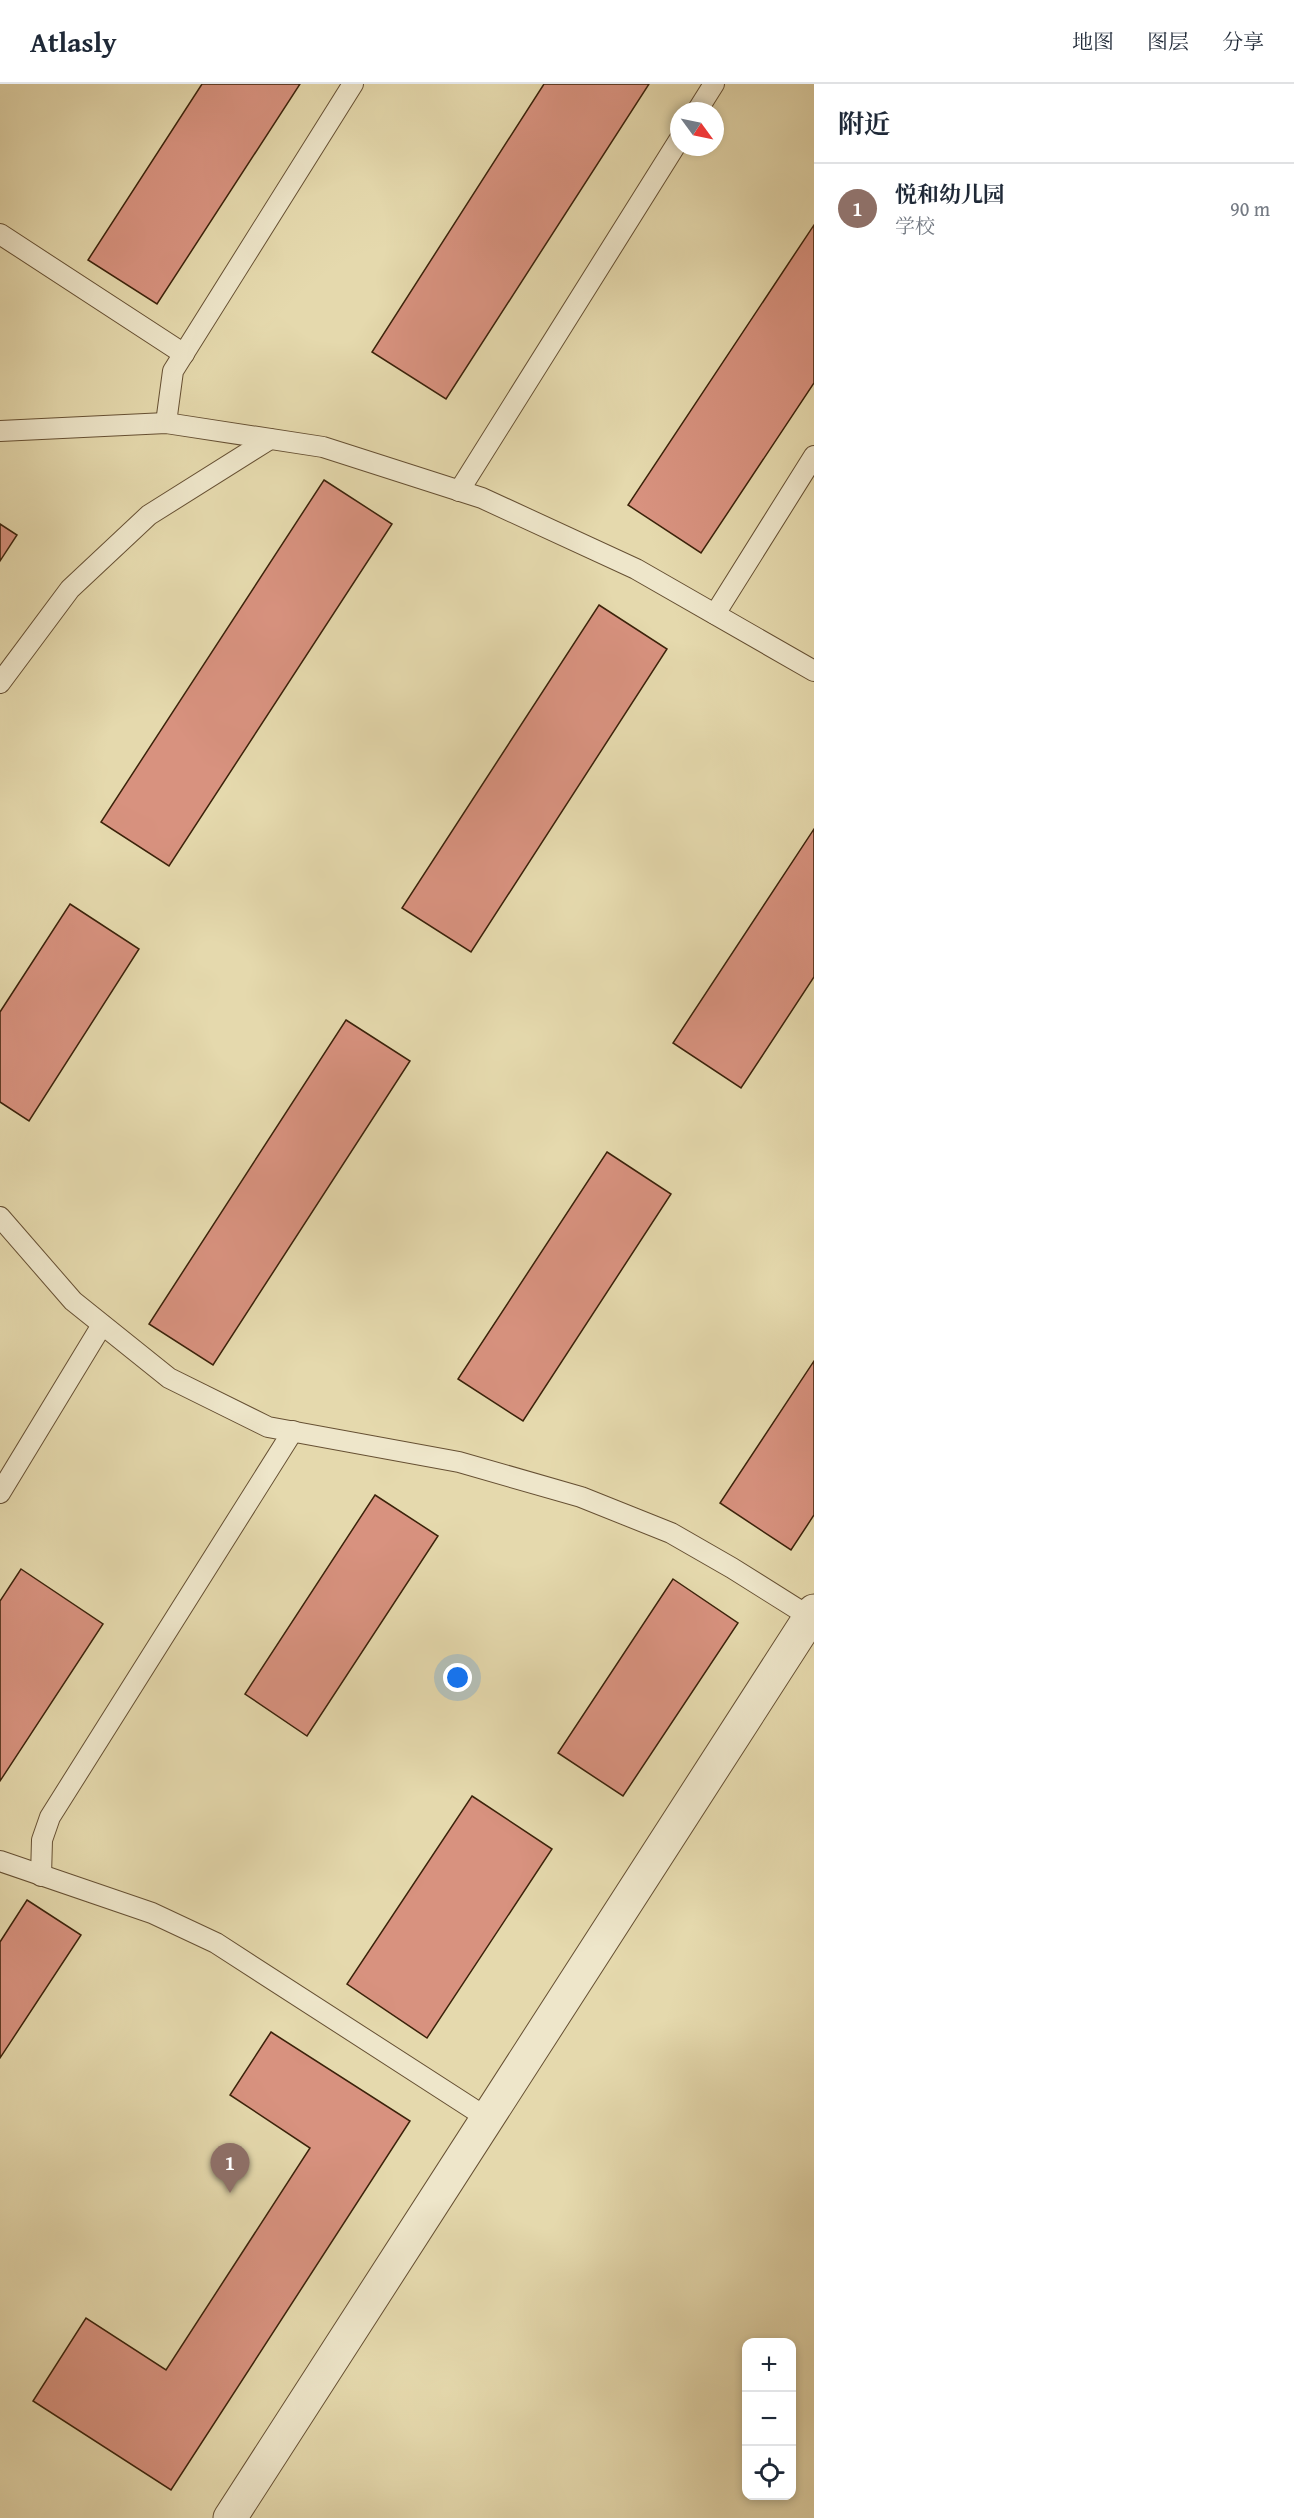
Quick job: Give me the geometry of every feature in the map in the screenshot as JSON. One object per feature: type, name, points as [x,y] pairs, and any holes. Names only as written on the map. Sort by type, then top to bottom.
[{"type":"street","points":[[230,2518],[812,1614]]},
{"type":"lane","points":[[166,423],[173,371],[353,84]]},
{"type":"lane","points":[[703,102],[714,84]]},
{"type":"lane","points":[[459,491],[670,154]]},
{"type":"lane","points":[[0,234],[183,354]]},
{"type":"lane","points":[[0,431],[166,423],[323,447],[482,498],[636,569],[814,671]]},
{"type":"lane","points":[[0,683],[70,589],[149,515],[270,439]]},
{"type":"lane","points":[[715,614],[814,456]]},
{"type":"lane","points":[[0,1217],[73,1301],[169,1378],[268,1427],[459,1462],[581,1497],[671,1533],[812,1614]]},
{"type":"lane","points":[[0,1493],[102,1325]]},
{"type":"lane","points":[[41,1876],[42,1840],[50,1816],[294,1431]]},
{"type":"lane","points":[[0,1862],[152,1913],[216,1943],[487,2118]]},
{"type":"building","points":[[202,84],[300,84],[157,304],[88,260]]},
{"type":"building","points":[[544,84],[649,84],[446,399],[372,352]]},
{"type":"building","points":[[814,225],[814,383],[701,553],[628,505]]},
{"type":"building","points":[[324,480],[392,524],[169,866],[101,822]]},
{"type":"building","points":[[0,524],[17,535],[0,561]]},
{"type":"building","points":[[599,605],[667,649],[471,952],[402,908]]},
{"type":"building","points":[[814,829],[814,977],[741,1088],[673,1043]]},
{"type":"building","points":[[70,904],[139,949],[29,1121],[0,1102],[0,1012]]},
{"type":"building","points":[[346,1020],[410,1061],[213,1365],[149,1324]]},
{"type":"building","points":[[607,1152],[671,1194],[523,1421],[458,1379]]},
{"type":"building","points":[[814,1361],[814,1515],[791,1550],[720,1503]]},
{"type":"building","points":[[375,1495],[438,1536],[307,1736],[245,1694]]},
{"type":"building","points":[[21,1569],[103,1624],[0,1781],[0,1601]]},
{"type":"building","points":[[673,1579],[738,1623],[623,1796],[558,1753]]},
{"type":"building","points":[[472,1796],[552,1849],[427,2038],[347,1984]]},
{"type":"building","points":[[27,1900],[81,1935],[0,2058],[0,1942]]},
{"type":"building","points":[[271,2032],[410,2121],[171,2490],[33,2401],[86,2318],[166,2370],[310,2148],[230,2095]]},
{"type":"place","name":"悦和幼儿园","points":[[230,2193]]}]
